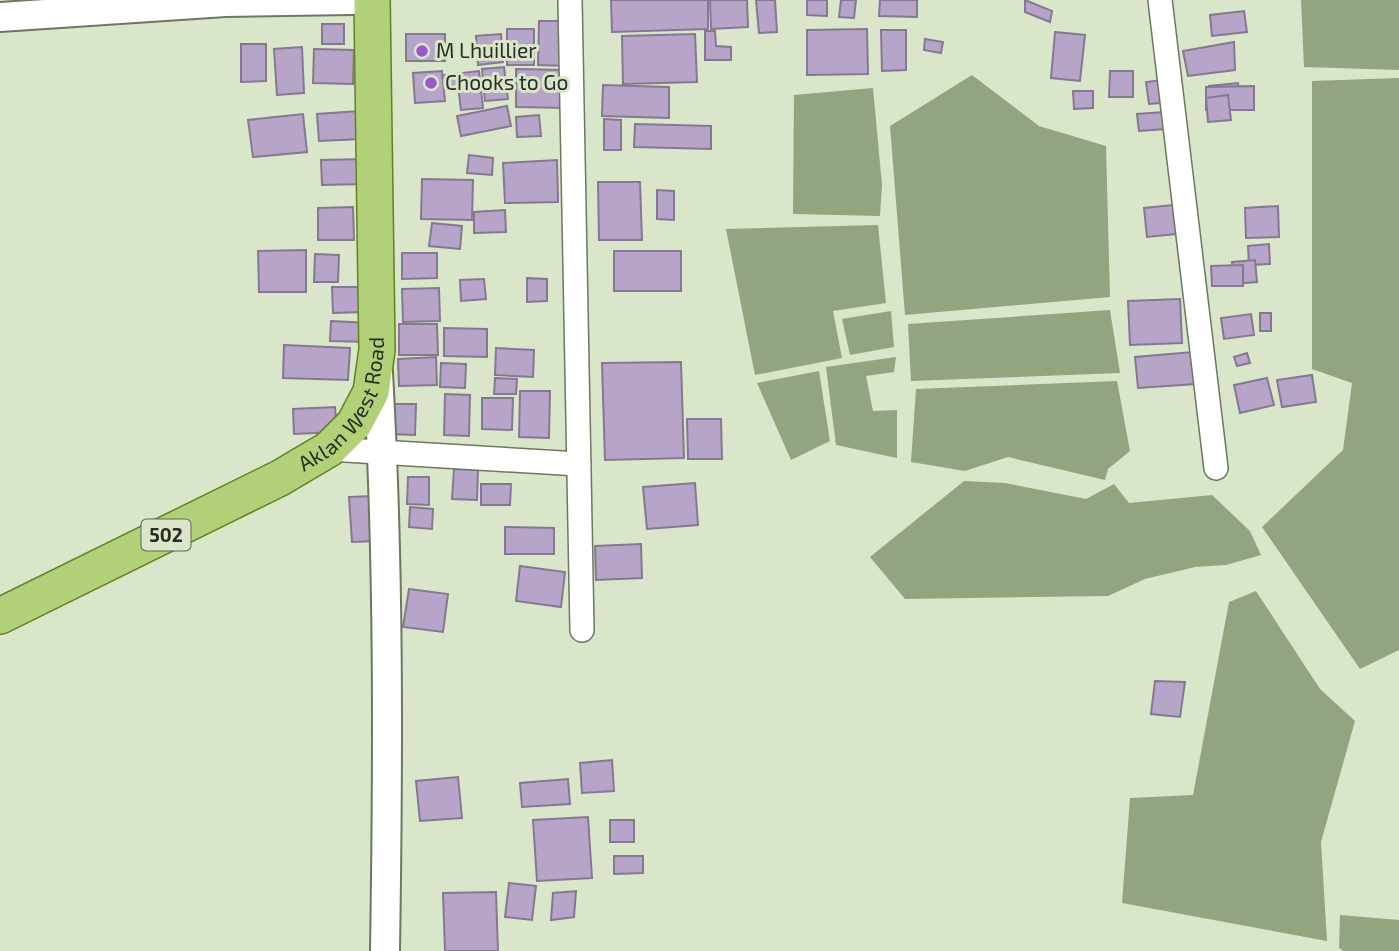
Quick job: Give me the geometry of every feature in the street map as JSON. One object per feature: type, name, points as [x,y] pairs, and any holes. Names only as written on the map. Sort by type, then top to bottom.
[{"type":"main road","name":"Aklan West Road","points":[[0,616],[280,478],[329,449],[354,424],[371,392],[377,350],[372,0]]},
{"type":"street","points":[[0,17],[225,2],[352,0]]},
{"type":"street","points":[[570,0],[582,630]]},
{"type":"street","points":[[1160,0],[1216,468]]},
{"type":"street","points":[[377,350],[383,450],[387,785],[385,951]]},
{"type":"street","points":[[329,449],[383,450],[579,464]]},
{"type":"shaded area","points":[[1301,0],[1399,0],[1399,70],[1304,67]]},
{"type":"shaded area","points":[[972,75],[1039,126],[1106,146],[1110,297],[905,315],[890,126]]},
{"type":"shaded area","points":[[1399,78],[1399,650],[1360,669],[1262,527],[1343,450],[1352,383],[1312,369],[1312,81]]},
{"type":"shaded area","points":[[873,88],[882,185],[880,216],[793,214],[794,95]]},
{"type":"shaded area","points":[[878,225],[886,303],[833,311],[842,358],[755,375],[726,229]]},
{"type":"shaded area","points":[[1110,310],[1120,373],[911,381],[908,324]]},
{"type":"shaded area","points":[[891,311],[894,347],[850,355],[842,319]]},
{"type":"shaded area","points":[[896,357],[894,372],[866,376],[873,411],[897,410],[897,458],[836,445],[826,367]]},
{"type":"shaded area","points":[[819,371],[830,441],[791,460],[757,383]]},
{"type":"shaded area","points":[[1117,381],[1130,451],[1108,469],[1105,480],[1008,457],[965,471],[911,462],[916,389]]},
{"type":"shaded area","points":[[964,481],[1005,483],[1086,499],[1114,484],[1129,503],[1212,495],[1250,531],[1261,555],[1226,565],[1195,567],[1145,579],[1108,596],[905,599],[870,557]]},
{"type":"shaded area","points":[[1256,591],[1320,689],[1355,721],[1321,842],[1327,941],[1122,903],[1130,798],[1193,795],[1229,602]]},
{"type":"shaded area","points":[[1340,915],[1399,920],[1399,951],[1343,951],[1339,948]]},
{"type":"building","points":[[611,0],[708,0],[708,29],[612,32]]},
{"type":"building","points":[[710,0],[747,0],[748,27],[711,29]]},
{"type":"building","points":[[756,0],[775,0],[777,32],[759,33]]},
{"type":"building","points":[[807,0],[827,0],[827,16],[807,15]]},
{"type":"building","points":[[841,0],[856,0],[854,18],[839,17]]},
{"type":"building","points":[[880,0],[917,0],[917,17],[879,16]]},
{"type":"building","points":[[1025,0],[1052,11],[1050,22],[1025,12]]},
{"type":"building","points":[[1244,11],[1247,32],[1212,36],[1210,15]]},
{"type":"building","points":[[539,21],[567,21],[567,66],[538,65]]},
{"type":"building","points":[[322,24],[344,24],[344,44],[322,44]]},
{"type":"building","points":[[507,29],[534,29],[534,65],[507,65]]},
{"type":"building","points":[[867,29],[868,74],[807,75],[807,30]]},
{"type":"building","points":[[881,30],[906,30],[906,70],[882,71]]},
{"type":"building","points":[[705,31],[715,31],[716,46],[731,47],[731,60],[705,60]]},
{"type":"building","points":[[1055,32],[1085,35],[1080,81],[1051,78]]},
{"type":"building","points":[[406,34],[445,34],[445,61],[406,61]]},
{"type":"building","points":[[501,34],[503,62],[478,65],[476,36]]},
{"type":"building","points":[[695,34],[697,82],[623,84],[622,36]]},
{"type":"building","points":[[925,39],[943,42],[941,53],[924,50]]},
{"type":"building","points":[[1234,42],[1235,70],[1188,76],[1183,51]]},
{"type":"building","points":[[241,44],[266,44],[266,81],[241,82]]},
{"type":"building","points":[[302,47],[304,93],[277,95],[274,49]]},
{"type":"building","points":[[314,49],[354,50],[353,84],[313,83]]},
{"type":"building","points":[[504,67],[508,99],[485,101],[482,69]]},
{"type":"building","points":[[516,69],[567,70],[567,108],[516,107]]},
{"type":"building","points":[[442,71],[445,101],[415,103],[413,73]]},
{"type":"building","points":[[479,71],[483,108],[461,110],[458,86],[446,87],[444,75]]},
{"type":"building","points":[[1110,71],[1133,71],[1133,97],[1109,97]]},
{"type":"building","points":[[1170,79],[1173,102],[1149,104],[1146,82]]},
{"type":"building","points":[[1238,83],[1241,104],[1211,108],[1209,86]]},
{"type":"building","points":[[603,85],[669,87],[669,118],[602,116]]},
{"type":"building","points":[[1254,86],[1254,110],[1206,110],[1206,87]]},
{"type":"building","points":[[1073,91],[1093,91],[1093,108],[1074,109]]},
{"type":"building","points":[[1228,95],[1231,120],[1208,122],[1206,98]]},
{"type":"building","points":[[507,106],[511,126],[461,136],[457,116]]},
{"type":"building","points":[[359,111],[361,139],[319,141],[317,114]]},
{"type":"building","points":[[1164,112],[1166,129],[1139,131],[1137,114]]},
{"type":"building","points":[[303,114],[307,152],[253,157],[248,120]]},
{"type":"building","points":[[539,115],[541,136],[517,137],[516,117]]},
{"type":"building","points":[[604,119],[621,120],[621,150],[604,150]]},
{"type":"building","points":[[635,124],[711,126],[711,149],[634,147]]},
{"type":"building","points":[[469,155],[493,158],[492,175],[467,173]]},
{"type":"building","points":[[364,159],[365,184],[322,185],[321,160]]},
{"type":"building","points":[[557,160],[558,202],[505,203],[503,163]]},
{"type":"building","points":[[422,179],[473,180],[472,220],[421,219]]},
{"type":"building","points":[[598,182],[640,182],[642,240],[599,240]]},
{"type":"building","points":[[657,190],[674,191],[674,220],[657,219]]},
{"type":"building","points":[[1183,204],[1186,233],[1147,237],[1144,208]]},
{"type":"building","points":[[1278,206],[1279,237],[1246,238],[1245,208]]},
{"type":"building","points":[[353,207],[354,240],[318,240],[318,208]]},
{"type":"building","points":[[505,210],[506,232],[474,233],[474,212]]},
{"type":"building","points":[[432,223],[462,226],[460,249],[429,246]]},
{"type":"building","points":[[1269,244],[1270,264],[1249,265],[1248,246]]},
{"type":"building","points":[[306,250],[306,292],[259,292],[258,251]]},
{"type":"building","points":[[614,251],[681,251],[681,291],[614,291]]},
{"type":"building","points":[[402,253],[437,253],[437,278],[402,279]]},
{"type":"building","points":[[315,254],[339,255],[338,282],[314,282]]},
{"type":"building","points":[[1255,260],[1257,282],[1234,284],[1232,262]]},
{"type":"building","points":[[1243,265],[1243,286],[1212,286],[1211,266]]},
{"type":"building","points":[[527,278],[547,279],[547,301],[527,302]]},
{"type":"building","points":[[484,279],[486,299],[461,301],[460,280]]},
{"type":"building","points":[[332,287],[363,287],[364,312],[333,313]]},
{"type":"building","points":[[439,288],[440,321],[403,322],[402,289]]},
{"type":"building","points":[[1180,299],[1182,343],[1130,345],[1128,301]]},
{"type":"building","points":[[1260,313],[1271,313],[1271,331],[1260,331]]},
{"type":"building","points":[[1251,314],[1254,335],[1224,339],[1221,318]]},
{"type":"building","points":[[331,321],[369,323],[368,342],[330,341]]},
{"type":"building","points":[[399,324],[437,324],[438,355],[399,355]]},
{"type":"building","points":[[444,328],[487,329],[487,357],[444,356]]},
{"type":"building","points":[[284,345],[350,348],[348,380],[283,378]]},
{"type":"building","points":[[496,348],[534,350],[533,377],[495,375]]},
{"type":"building","points":[[1193,352],[1196,384],[1138,388],[1135,357]]},
{"type":"building","points":[[1247,353],[1250,363],[1237,366],[1234,357]]},
{"type":"building","points":[[436,357],[437,385],[399,386],[398,359]]},
{"type":"building","points":[[681,362],[684,458],[605,460],[602,363]]},
{"type":"building","points":[[441,363],[466,364],[465,388],[440,387]]},
{"type":"building","points":[[1312,375],[1316,402],[1282,407],[1277,380]]},
{"type":"building","points":[[495,378],[517,379],[516,394],[494,394]]},
{"type":"building","points":[[1267,378],[1274,405],[1240,413],[1234,385]]},
{"type":"building","points":[[520,391],[550,391],[549,438],[519,437]]},
{"type":"building","points":[[445,394],[470,395],[469,436],[444,435]]},
{"type":"building","points":[[482,398],[513,398],[512,430],[482,429]]},
{"type":"building","points":[[389,404],[416,404],[415,435],[389,434]]},
{"type":"building","points":[[335,407],[337,432],[294,434],[293,409]]},
{"type":"building","points":[[687,419],[721,419],[722,459],[688,459]]},
{"type":"building","points":[[454,469],[478,470],[477,500],[452,499]]},
{"type":"building","points":[[408,477],[429,477],[429,505],[407,504]]},
{"type":"building","points":[[695,483],[698,525],[647,529],[643,487]]},
{"type":"building","points":[[481,484],[511,484],[510,505],[481,505]]},
{"type":"building","points":[[374,496],[376,541],[352,542],[349,497]]},
{"type":"building","points":[[410,507],[433,509],[432,529],[409,527]]},
{"type":"building","points":[[505,527],[554,528],[554,554],[505,554]]},
{"type":"building","points":[[641,544],[642,578],[596,580],[595,546]]},
{"type":"building","points":[[520,566],[565,572],[561,607],[516,601]]},
{"type":"building","points":[[409,589],[448,594],[443,632],[403,627]]},
{"type":"building","points":[[1155,681],[1185,682],[1180,717],[1151,714]]},
{"type":"building","points":[[612,760],[614,791],[582,793],[580,763]]},
{"type":"building","points":[[458,777],[462,818],[420,821],[416,781]]},
{"type":"building","points":[[568,779],[570,804],[522,807],[520,783]]},
{"type":"building","points":[[588,817],[592,878],[537,881],[533,820]]},
{"type":"building","points":[[610,820],[634,820],[634,842],[610,842]]},
{"type":"building","points":[[614,856],[643,856],[643,873],[614,874]]},
{"type":"building","points":[[509,883],[536,886],[532,920],[505,917]]},
{"type":"building","points":[[576,891],[574,917],[551,920],[553,893]]},
{"type":"building","points":[[496,892],[498,951],[445,951],[443,893]]},
{"type":"place","name":"M Lhuillier","points":[[422,51]]},
{"type":"place","name":"Chooks to Go","points":[[431,83]]}]
